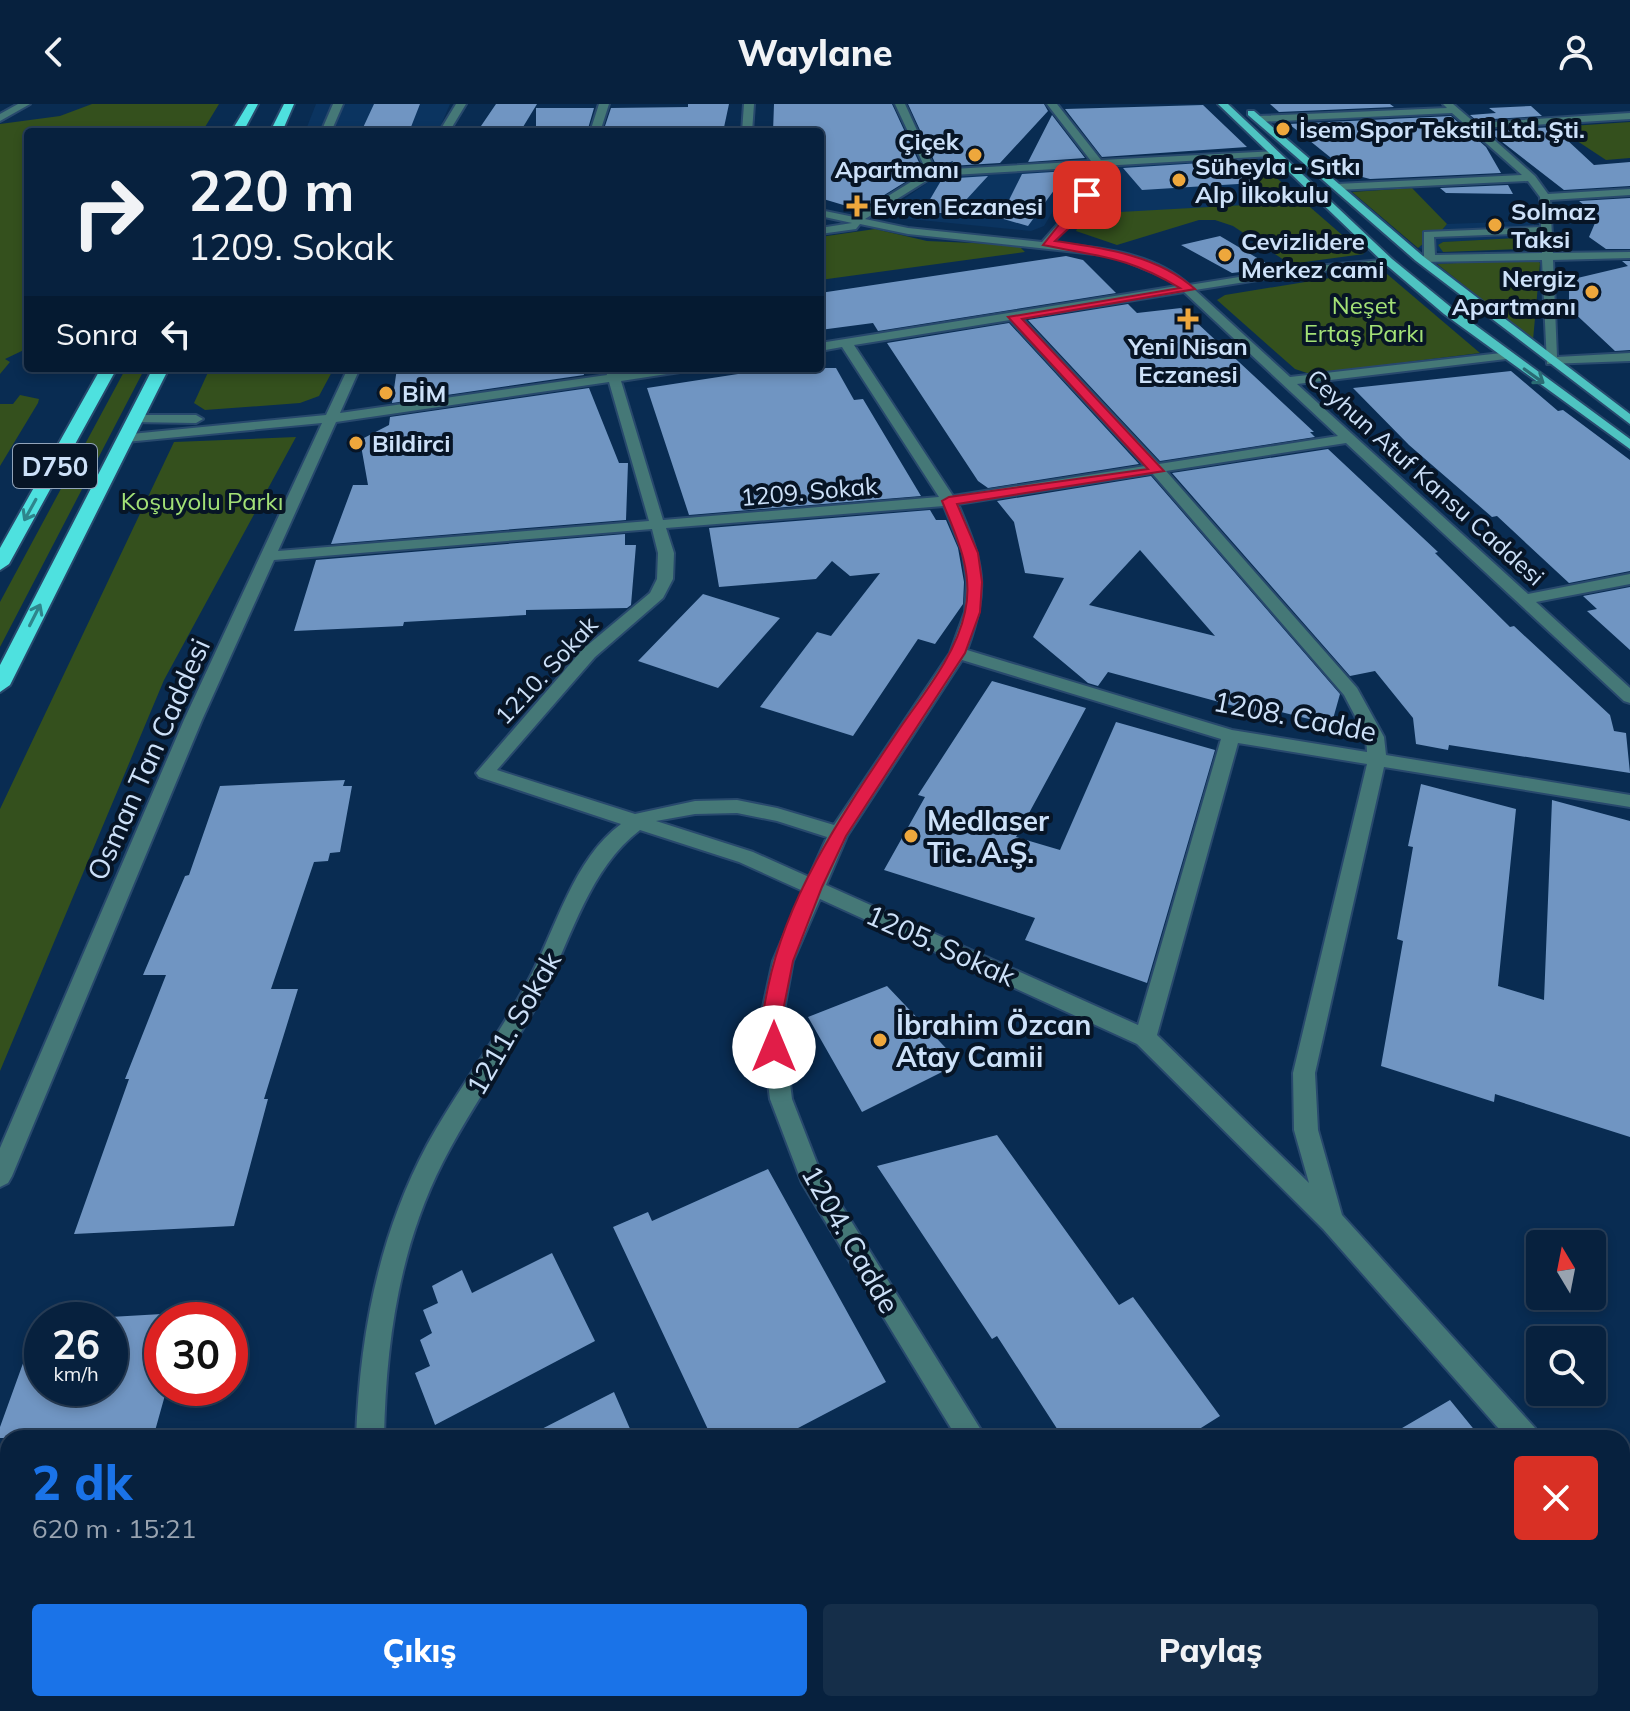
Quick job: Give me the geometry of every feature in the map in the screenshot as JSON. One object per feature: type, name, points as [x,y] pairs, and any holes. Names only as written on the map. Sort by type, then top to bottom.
[{"type":"highway","points":[[239,128],[253,104]]},
{"type":"highway","points":[[278,128],[289,104]]},
{"type":"highway","name":"D750","points":[[0,564],[107,372]]},
{"type":"highway","name":"D750","points":[[0,685],[159,372]]},
{"type":"main road","points":[[1223,104],[1388,261],[1506,355],[1630,445]]},
{"type":"main road","points":[[1241,104],[1425,259],[1630,420]]},
{"type":"street","points":[[0,118],[25,104]]},
{"type":"street","points":[[328,128],[338,104]]},
{"type":"street","points":[[446,128],[461,104]]},
{"type":"street","points":[[596,128],[604,104]]},
{"type":"street","points":[[747,128],[749,104]]},
{"type":"street","points":[[900,104],[932,173]]},
{"type":"street","points":[[1052,104],[1098,163]]},
{"type":"street","points":[[1258,119],[1451,107],[1531,178],[1545,197],[1551,361],[1630,357]]},
{"type":"street","points":[[1474,126],[1630,116]]},
{"type":"street","points":[[855,221],[932,173],[1274,153]]},
{"type":"street","points":[[1047,243],[1069,223],[1087,195],[1098,163]]},
{"type":"street","points":[[1337,187],[1531,178]]},
{"type":"street","points":[[1545,197],[1630,192]]},
{"type":"street","name":"Ceyhun Atuf Kansu Caddesi","points":[[824,214],[908,231],[1047,243],[1115,253],[1157,269],[1190,289],[1630,697]]},
{"type":"street","points":[[824,230],[873,223]]},
{"type":"street","points":[[1546,230],[1428,234],[1425,259],[1547,254],[1575,257],[1630,255]]},
{"type":"street","points":[[824,346],[1295,271],[1388,261]]},
{"type":"street","points":[[1014,317],[1158,471],[1351,692],[1375,737],[1377,760],[1304,1073],[1306,1130],[1332,1221]]},
{"type":"street","name":"1204. Cadde","points":[[846,343],[949,501],[971,553],[975,582],[973,612],[958,653],[838,834],[783,961],[771,1021],[781,1099],[810,1176],[967,1430]]},
{"type":"street","points":[[1288,381],[1506,355]]},
{"type":"street","name":"Osman Tan Caddesi","points":[[0,1176],[193,720],[352,372]]},
{"type":"street","points":[[126,438],[332,418],[612,373]]},
{"type":"street","name":"1210. Sokak","points":[[485,773],[589,653],[657,595],[666,568],[658,526],[612,373]]},
{"type":"street","points":[[135,419],[332,418]]},
{"type":"street","points":[[179,433],[174,426],[186,419]]},
{"type":"street","name":"1209. Sokak","points":[[269,556],[949,501],[1158,471],[1349,438]]},
{"type":"street","points":[[1527,599],[1630,579]]},
{"type":"street","name":"1208. Cadde","points":[[958,653],[1231,736],[1630,801]]},
{"type":"street","points":[[1145,1038],[1231,736]]},
{"type":"street","name":"1205. Sokak","points":[[485,773],[746,857],[1145,1038],[1332,1221],[1518,1430]]},
{"type":"street","name":"1211. Sokak","points":[[370,1430],[371,1380],[393,1257],[424,1174],[541,978],[599,863],[613,842],[638,821],[701,804],[742,805],[781,814],[838,834]]},
{"type":"shaded area","points":[[316,104],[450,104],[440,128],[307,128]]},
{"type":"shaded area","name":"Süheyla - Sıtkı Alp İlkokulu","points":[[1255,157],[1265,168],[1256,168],[1261,187],[1251,191],[1264,204],[1120,213],[1098,191],[1110,166]]},
{"type":"shaded area","points":[[1079,168],[1044,226],[1031,231],[880,216],[937,176]]},
{"type":"shaded area","points":[[1534,221],[1534,237],[1443,242],[1438,245],[1443,252],[1418,248],[1423,244],[1421,231],[1442,230],[1447,224]]},
{"type":"green space","points":[[92,104],[219,104],[204,128],[24,128],[24,350],[5,359],[10,362],[0,374],[0,124],[60,116]]},
{"type":"green space","points":[[1630,122],[1630,158],[1606,160],[1556,127]]},
{"type":"green space","points":[[1256,168],[1265,168],[1364,254],[1290,264],[1233,226],[1215,220],[1199,220],[1117,245],[1076,231],[1097,191],[1120,212],[1263,204],[1250,191],[1261,187],[1250,173]]},
{"type":"green space","points":[[1412,188],[1447,224],[1442,230],[1422,231],[1423,244],[1418,248],[1352,192]]},
{"type":"green space","points":[[875,229],[927,241],[1018,245],[1025,252],[824,279],[824,236]]},
{"type":"green space","points":[[1534,237],[1531,248],[1521,249],[1443,252],[1438,245],[1443,242]]},
{"type":"green space","points":[[1536,259],[1540,263],[1533,340],[1437,264]]},
{"type":"green space","name":"Neşet Ertaş Parkı","points":[[1379,270],[1480,353],[1310,374],[1295,369],[1217,300],[1225,295]]},
{"type":"green space","points":[[124,372],[143,372],[0,647],[0,602]]},
{"type":"green space","points":[[208,372],[332,372],[319,396],[300,403],[205,410],[194,403]]},
{"type":"green space","points":[[20,395],[39,399],[38,403],[0,466],[0,404],[13,404]]},
{"type":"green space","name":"Koşuyolu Parkı","points":[[296,437],[164,680],[0,1071],[0,809],[174,442]]},
{"type":"building","points":[[374,104],[420,104],[411,128],[363,128]]},
{"type":"building","points":[[496,104],[537,104],[523,127],[481,126]]},
{"type":"building","points":[[688,104],[729,104],[724,128],[604,128],[611,108],[688,107]]},
{"type":"building","points":[[774,104],[892,104],[923,171],[860,210],[824,199],[824,128],[773,128]]},
{"type":"building","points":[[908,104],[1044,104],[1048,111],[1000,163],[950,166],[953,161],[937,167]]},
{"type":"building","points":[[1270,104],[1390,104],[1394,107],[1279,112]]},
{"type":"building","points":[[1203,105],[1247,147],[1102,157],[1065,109]]},
{"type":"building","points":[[1531,106],[1542,116],[1476,120],[1470,115],[1496,113],[1489,108]]},
{"type":"building","points":[[536,108],[594,108],[588,128],[536,128]]},
{"type":"building","points":[[1052,115],[1085,158],[1028,162]]},
{"type":"building","points":[[1451,116],[1486,147],[1501,173],[1370,179],[1351,174],[1289,124]]},
{"type":"building","points":[[1553,127],[1594,165],[1630,162],[1630,186],[1564,190],[1488,131]]},
{"type":"building","points":[[1232,161],[1254,183],[1142,190],[1123,168]]},
{"type":"building","points":[[1068,171],[1028,226],[1000,218],[1022,174]]},
{"type":"building","points":[[988,176],[954,213],[922,213],[942,179]]},
{"type":"building","points":[[1508,185],[1513,194],[1446,193],[1440,188]]},
{"type":"building","points":[[1630,198],[1630,249],[1606,249],[1589,237],[1598,216],[1579,201]]},
{"type":"building","name":"Cevizlidere Merkez cami","points":[[1220,236],[1274,268],[1232,273],[1181,245]]},
{"type":"building","points":[[1066,256],[1083,260],[1116,293],[878,331],[873,323],[824,329],[824,292]]},
{"type":"building","points":[[1622,261],[1630,261],[1630,350],[1615,351],[1569,308],[1569,280],[1628,266]]},
{"type":"building","points":[[1128,304],[1137,313],[1181,308],[1314,432],[1310,432],[1315,437],[1160,461],[1028,320]]},
{"type":"building","points":[[1009,323],[1139,464],[988,488],[978,481],[887,343]]},
{"type":"building","points":[[824,368],[836,368],[854,400],[863,399],[921,496],[689,515],[647,388],[751,372],[824,372]]},
{"type":"building","points":[[1511,371],[1558,411],[1563,410],[1630,460],[1630,571],[1569,583],[1497,516],[1492,517],[1409,445],[1353,388]]},
{"type":"building","points":[[396,372],[583,372],[584,375],[392,403]]},
{"type":"building","points":[[589,388],[619,463],[628,463],[626,520],[331,544],[353,485],[368,485],[360,440],[389,425],[390,417]]},
{"type":"building","points":[[1328,449],[1438,552],[1435,553],[1510,627],[1514,626],[1610,715],[1614,731],[1626,733],[1630,773],[1449,745],[1448,750],[1416,744],[1413,718],[1375,671],[1350,676],[1172,473]]},
{"type":"building","points":[[1151,476],[1340,694],[1333,719],[1315,714],[1313,720],[1277,711],[1275,717],[1108,672],[1098,686],[1088,683],[1033,637],[1064,578],[1025,573],[1014,522],[997,501]],"holes":[[[1140,550],[1215,636],[1089,605]]]},
{"type":"building","points":[[930,510],[936,520],[946,520],[958,548],[964,582],[963,604],[935,644],[918,639],[853,736],[760,707],[817,632],[831,636],[880,573],[850,576],[832,561],[816,579],[719,587],[709,528]]},
{"type":"building","points":[[625,534],[625,545],[636,545],[631,605],[627,608],[526,610],[526,615],[404,622],[403,626],[294,631],[316,560]]},
{"type":"building","points":[[1630,587],[1630,650],[1587,611],[1597,609],[1583,596]]},
{"type":"building","points":[[703,594],[780,618],[718,688],[638,661]]},
{"type":"building","points":[[992,681],[1086,708],[1016,837],[1060,850],[1116,722],[1215,750],[1147,983],[1025,940],[1035,918],[884,870],[925,797],[918,795]]},
{"type":"building","points":[[345,780],[343,786],[352,786],[340,852],[330,853],[328,861],[314,862],[271,989],[298,989],[264,1099],[268,1099],[234,1226],[74,1234],[129,1079],[125,1079],[166,975],[143,975],[185,876],[189,875],[220,786]]},
{"type":"building","points":[[1421,784],[1516,809],[1498,986],[1544,1000],[1552,800],[1630,821],[1630,1137],[1495,1094],[1494,1102],[1381,1066],[1403,941],[1397,939],[1413,847],[1408,846]]},
{"type":"building","name":"İbrahim Özcan Atay Camii","points":[[887,986],[960,1063],[862,1112],[808,1017]]},
{"type":"building","points":[[997,1135],[1119,1305],[1133,1297],[1220,1416],[1198,1430],[1058,1430],[997,1336],[992,1339],[877,1166]]},
{"type":"building","points":[[768,1169],[886,1382],[794,1430],[708,1430],[613,1227],[648,1212],[652,1221]]},
{"type":"building","points":[[552,1253],[595,1341],[435,1425],[415,1373],[430,1366],[420,1340],[432,1333],[423,1310],[438,1303],[432,1286],[462,1270],[472,1293]]},
{"type":"building","points":[[144,1315],[144,1406],[162,1406],[155,1430],[0,1430],[24,1361],[24,1406],[128,1406],[128,1316]]},
{"type":"building","points":[[614,1392],[631,1430],[540,1430]]},
{"type":"building","points":[[1450,1400],[1474,1430],[1399,1430]]},
{"type":"place","name":"İsem Spor Tekstil Ltd. Şti.","points":[[1283,129]]},
{"type":"place","name":"Çiçek Apartmanı","points":[[975,155]]},
{"type":"place","name":"Süheyla - Sıtkı Alp İlkokulu","points":[[1179,180]]},
{"type":"place","name":"Evren Eczanesi","points":[[857,206]]},
{"type":"place","name":"Solmaz Taksi","points":[[1495,225]]},
{"type":"place","name":"Cevizlidere Merkez cami","points":[[1225,255]]},
{"type":"place","name":"Nergiz Apartmanı","points":[[1592,292]]},
{"type":"place","name":"Yeni Nisan Eczanesi","points":[[1188,319]]},
{"type":"place","name":"BİM","points":[[386,393]]},
{"type":"place","name":"Bildirci","points":[[356,443]]},
{"type":"place","name":"Medlaser Tic. A.Ş.","points":[[911,836]]},
{"type":"place","name":"İbrahim Özcan Atay Camii","points":[[880,1040]]},
{"type":"route","points":[[774,1047],[771,1021],[783,961],[813,887],[838,834],[958,653],[973,612],[975,582],[971,553],[949,501],[1158,471],[1014,317],[1190,289],[1157,269],[1115,253],[1047,243],[1069,223],[1087,195]]}]
